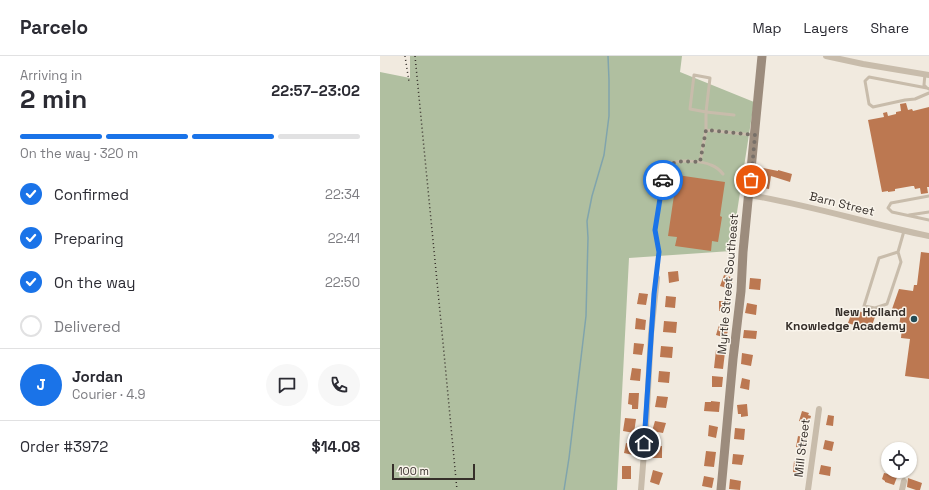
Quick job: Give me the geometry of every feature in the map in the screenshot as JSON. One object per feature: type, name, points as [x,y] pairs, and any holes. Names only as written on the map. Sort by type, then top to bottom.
[{"type":"street","name":"Myrtle Street Southeast","points":[[721,490],[741,292],[743,252],[762,56]]},
{"type":"street","points":[[826,56],[927,75]]},
{"type":"street","name":"Barn Street","points":[[749,194],[929,236]]},
{"type":"street","points":[[641,490],[654,301],[657,278]]},
{"type":"street","name":"Mill Street","points":[[808,490],[819,409]]},
{"type":"street","points":[[902,490],[904,481]]},
{"type":"lane","points":[[700,162],[706,130],[706,112],[710,78],[694,75],[690,109],[706,112],[734,115]]},
{"type":"lane","points":[[927,75],[924,85],[928,89]]},
{"type":"lane","points":[[928,89],[869,77],[865,81],[869,104],[873,107],[915,99],[929,93]]},
{"type":"lane","points":[[706,130],[755,135]]},
{"type":"lane","points":[[657,278],[659,252],[655,230],[664,171],[675,162],[700,162],[718,168],[723,174]]},
{"type":"lane","points":[[929,196],[891,203],[888,208],[892,212],[929,220]]},
{"type":"lane","points":[[908,216],[929,212]]},
{"type":"lane","points":[[898,252],[879,258],[864,306],[875,308],[887,304],[901,262],[898,252],[904,231]]},
{"type":"green space","points":[[410,56],[682,56],[680,72],[754,102],[731,251],[629,258],[617,490],[380,490],[380,72],[410,78]]},
{"type":"building","points":[[906,103],[908,110],[912,109],[913,111],[929,107],[928,193],[921,194],[920,188],[915,189],[914,186],[895,189],[895,191],[882,192],[868,120],[884,117],[883,113],[887,112],[888,116],[896,114],[896,112],[901,111],[900,104]]},
{"type":"building","points":[[759,167],[792,174],[790,182],[771,176],[769,189],[758,187],[761,173],[758,172]]},
{"type":"building","points":[[677,175],[725,182],[718,242],[712,241],[711,251],[675,246],[677,237],[668,236]]},
{"type":"building","name":"New Holland Knowledge Academy","points":[[921,252],[929,253],[929,379],[905,376],[910,339],[901,338],[902,327],[899,327],[901,312],[892,309],[899,289],[913,291],[914,285],[917,285]]},
{"type":"building","points":[[678,271],[679,281],[669,283],[668,272]]},
{"type":"building","points":[[724,275],[734,278],[730,289],[720,286]]},
{"type":"building","points":[[750,278],[761,279],[760,290],[749,289]]},
{"type":"building","points":[[639,293],[648,294],[646,305],[637,304]]},
{"type":"building","points":[[666,296],[676,297],[675,308],[665,307]]},
{"type":"building","points":[[719,301],[730,301],[730,311],[719,311]]},
{"type":"building","points":[[747,303],[757,305],[756,315],[745,313]]},
{"type":"building","points":[[853,309],[875,317],[870,331],[848,323]]},
{"type":"building","points":[[636,318],[646,320],[645,330],[635,329]]},
{"type":"building","points":[[664,321],[677,322],[676,333],[663,332]]},
{"type":"building","points":[[719,325],[729,327],[726,338],[716,335]]},
{"type":"building","points":[[744,330],[757,331],[756,339],[743,338]]},
{"type":"building","points":[[634,343],[644,344],[642,355],[633,354]]},
{"type":"building","points":[[661,346],[673,347],[672,358],[660,357]]},
{"type":"building","points":[[716,350],[725,352],[723,369],[714,368]]},
{"type":"building","points":[[742,353],[753,355],[751,366],[741,364]]},
{"type":"building","points":[[632,368],[641,369],[640,381],[630,380]]},
{"type":"building","points":[[659,371],[670,372],[669,383],[658,382]]},
{"type":"building","points":[[712,376],[723,377],[722,387],[712,387]]},
{"type":"building","points":[[742,378],[750,380],[749,390],[740,388]]},
{"type":"building","points":[[629,393],[639,393],[638,409],[632,409],[632,405],[628,404]]},
{"type":"building","points":[[657,396],[668,397],[666,408],[655,407]]},
{"type":"building","points":[[705,402],[720,402],[719,412],[704,411]]},
{"type":"building","points":[[747,404],[748,416],[741,417],[741,414],[738,414],[737,405]]},
{"type":"building","points":[[802,411],[809,413],[808,415],[811,416],[809,423],[799,421]]},
{"type":"building","points":[[828,415],[834,416],[833,426],[826,425]]},
{"type":"building","points":[[625,418],[636,419],[634,433],[623,431]]},
{"type":"building","points":[[655,421],[666,423],[663,433],[652,431]]},
{"type":"building","points":[[709,425],[718,427],[716,438],[708,436]]},
{"type":"building","points":[[735,428],[745,429],[744,440],[734,439]]},
{"type":"building","points":[[798,436],[807,438],[805,448],[796,447]]},
{"type":"building","points":[[825,440],[834,442],[832,451],[823,449]]},
{"type":"building","points":[[652,441],[659,441],[659,446],[662,446],[662,458],[651,458]]},
{"type":"building","points":[[626,443],[635,445],[633,455],[624,453]]},
{"type":"building","points":[[706,451],[716,452],[714,467],[704,466]]},
{"type":"building","points":[[733,454],[744,455],[742,465],[732,464]]},
{"type":"building","points":[[794,461],[804,462],[802,473],[793,472]]},
{"type":"building","points":[[821,465],[831,467],[830,476],[819,474]]},
{"type":"building","points":[[622,466],[631,466],[631,479],[622,479]]},
{"type":"building","points":[[653,470],[663,473],[659,485],[650,482]]},
{"type":"building","points":[[704,476],[714,478],[712,488],[702,486]]},
{"type":"building","points":[[897,478],[894,485],[885,482],[882,479]]},
{"type":"building","points":[[908,478],[922,483],[920,490],[907,487]]},
{"type":"building","points":[[730,479],[741,481],[740,490],[729,489]]},
{"type":"waterway","points":[[564,490],[586,316],[587,221],[592,196],[604,155],[609,116],[608,56]]},
{"type":"railway","points":[[405,56],[409,82]]},
{"type":"railway","points":[[415,56],[457,490]]},
{"type":"way so far","points":[[663,180],[664,171],[675,162],[700,162],[706,130],[755,135],[751,180]]},
{"type":"place","name":"New Holland Knowledge Academy","points":[[914,319]]},
{"type":"route","points":[[644,443],[654,294],[659,252],[655,230],[663,180]]}]
